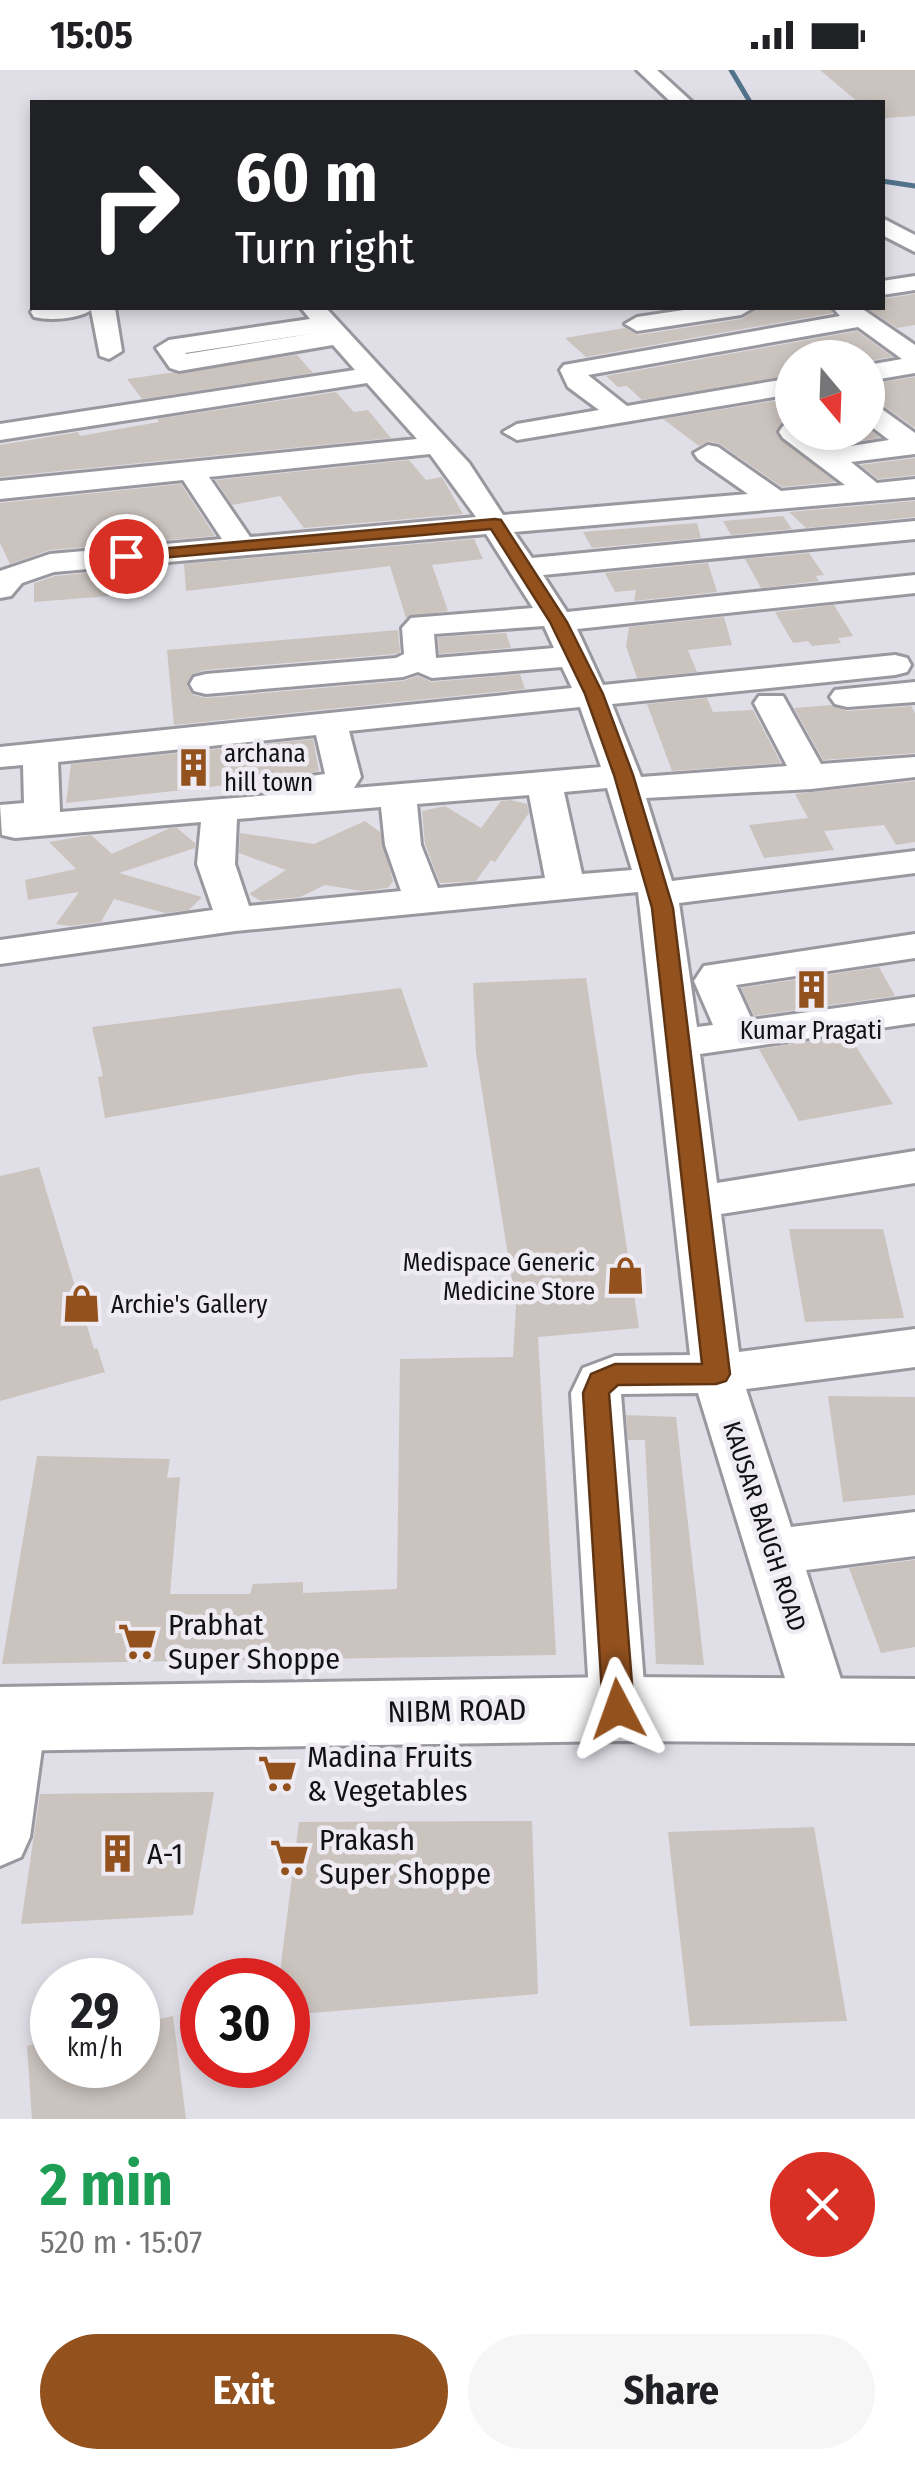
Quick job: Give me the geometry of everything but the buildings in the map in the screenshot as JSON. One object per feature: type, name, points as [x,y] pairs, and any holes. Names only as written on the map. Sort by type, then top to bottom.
[{"type":"main road","name":"NIBM ROAD","points":[[9,1719],[618,1709],[915,1710]]},
{"type":"street","points":[[646,70],[680,100]]},
{"type":"street","points":[[885,227],[915,245]]},
{"type":"street","points":[[885,288],[915,283]]},
{"type":"street","points":[[43,312],[62,310]]},
{"type":"street","points":[[103,310],[109,351]]},
{"type":"street","points":[[680,349],[644,323],[728,310]]},
{"type":"street","points":[[622,415],[578,381],[573,370],[854,313],[915,357]]},
{"type":"street","points":[[326,323],[178,363],[169,348],[326,323]]},
{"type":"street","name":"KAUSAR BAUGH ROAD","points":[[326,323],[460,469],[556,619],[598,705],[626,783],[656,886],[674,980],[716,1374],[823,1710]]},
{"type":"street","points":[[885,370],[915,364]]},
{"type":"street","points":[[0,432],[372,375]]},
{"type":"street","points":[[517,432],[775,389]]},
{"type":"street","points":[[746,394],[775,417]]},
{"type":"street","points":[[0,490],[438,445]]},
{"type":"street","points":[[816,450],[873,493]]},
{"type":"street","points":[[708,453],[777,501]]},
{"type":"street","points":[[191,472],[241,546]]},
{"type":"street","points":[[0,590],[11,577],[50,563],[915,488]]},
{"type":"street","points":[[524,568],[915,530]]},
{"type":"street","points":[[206,684],[403,667],[420,659],[418,628],[422,626],[556,619],[915,584]]},
{"type":"street","points":[[432,668],[575,656]]},
{"type":"street","points":[[598,705],[770,703],[905,678]]},
{"type":"street","points":[[0,757],[330,723],[905,678]]},
{"type":"street","points":[[770,703],[811,778]]},
{"type":"street","points":[[1,833],[42,813],[340,782],[330,723]]},
{"type":"street","points":[[40,753],[42,813]]},
{"type":"street","points":[[1,833],[220,808],[544,780],[626,783],[811,778],[915,767]]},
{"type":"street","points":[[544,780],[566,888]]},
{"type":"street","points":[[398,792],[403,845],[424,899]]},
{"type":"street","points":[[220,808],[216,864],[236,918]]},
{"type":"street","points":[[2,943],[424,899],[566,888],[656,886],[870,859],[915,844]]},
{"type":"street","points":[[762,864],[870,859],[915,862]]},
{"type":"street","points":[[738,1036],[714,981],[718,975],[915,946]]},
{"type":"street","points":[[678,1043],[915,1010]]},
{"type":"street","points":[[697,1202],[915,1167]]},
{"type":"street","points":[[618,1709],[596,1393],[600,1382],[615,1375],[716,1374],[915,1348]]},
{"type":"street","points":[[773,1552],[915,1534]]},
{"type":"street","points":[[0,1837],[9,1719]]},
{"type":"waterway","points":[[731,70],[749,100]]},
{"type":"waterway","points":[[885,181],[915,186]]},
{"type":"place","name":"archana hill town","points":[[194,767]]},
{"type":"place","name":"Kumar Pragati","points":[[811,989]]},
{"type":"place","name":"Medispace Generic Medicine Store","points":[[625,1276]]},
{"type":"place","name":"Archie's Gallery","points":[[81,1304]]},
{"type":"place","name":"Prabhat Super Shoppe","points":[[138,1642]]},
{"type":"place","name":"Madina Fruits & Vegetables","points":[[277,1774]]},
{"type":"place","name":"A-1","points":[[117,1854]]},
{"type":"place","name":"Prakash Super Shoppe","points":[[289,1857]]},
{"type":"route","points":[[126,556],[495,524],[558,622],[594,694],[624,775],[662,908],[674,980],[716,1374],[615,1375],[600,1382],[596,1393],[618,1709]]}]
